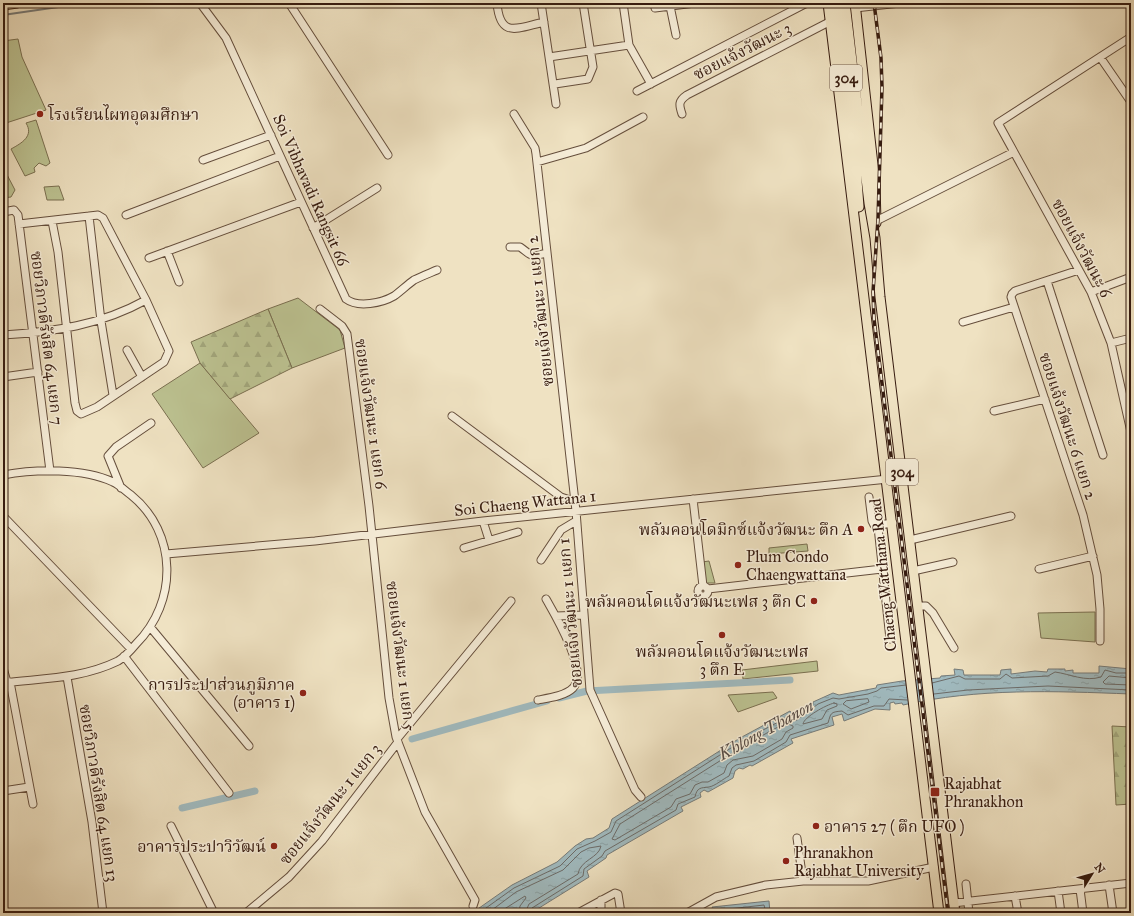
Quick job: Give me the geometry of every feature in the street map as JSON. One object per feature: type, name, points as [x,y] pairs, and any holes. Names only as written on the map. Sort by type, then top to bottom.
[{"type":"main road","points":[[3,5],[17,3]]},
{"type":"main road","name":"Chaeng Watthana Road","points":[[828,3],[858,233],[863,296],[888,479],[916,730],[939,913]]},
{"type":"main road","name":"Chaeng Watthana Road","points":[[837,3],[859,152],[875,238],[913,571],[955,913]]},
{"type":"main road","name":"Chaeng Watthana Road","points":[[845,3],[859,152],[858,233]]},
{"type":"main road","name":"Chaeng Watthana Road","points":[[855,6],[875,182],[875,238]]},
{"type":"street","name":"Soi Vibhavadi Rangsit 66","points":[[200,3],[226,38],[340,290],[346,299],[352,304],[382,301],[394,296],[416,280],[438,270]]},
{"type":"street","points":[[289,3],[388,155]]},
{"type":"street","points":[[497,3],[498,17],[501,24],[506,28],[514,28],[544,22]]},
{"type":"street","points":[[541,3],[556,104]]},
{"type":"street","points":[[554,84],[588,78],[591,74],[593,67],[583,3]]},
{"type":"street","points":[[623,3],[629,45],[651,84]]},
{"type":"street","points":[[655,8],[694,3]]},
{"type":"street","points":[[637,91],[807,3]]},
{"type":"street","points":[[855,6],[900,3]]},
{"type":"street","points":[[670,6],[676,35]]},
{"type":"street","name":"ซอยแจ้งวัฒนะ 3","points":[[682,114],[679,107],[681,99],[831,21]]},
{"type":"street","points":[[1131,38],[1100,57],[1131,102]]},
{"type":"street","points":[[549,56],[629,45]]},
{"type":"street","name":"ซอยแจ้งวัฒนะ 6","points":[[1100,57],[1083,70],[999,120],[998,123],[1091,292],[1111,343],[1122,399],[1131,432]]},
{"type":"street","name":"ซอยแจ้งวัฒนะ 1 แยก 2","points":[[514,114],[534,148],[537,162],[576,511]]},
{"type":"street","points":[[537,162],[586,148],[643,117]]},
{"type":"street","points":[[203,160],[271,135]]},
{"type":"street","points":[[876,221],[1014,152]]},
{"type":"street","points":[[126,214],[280,156]]},
{"type":"street","points":[[313,228],[377,188]]},
{"type":"street","points":[[149,258],[301,202]]},
{"type":"street","name":"ซอยวิภาวดีรังสิต 64 แยก 7","points":[[3,212],[14,210],[18,215],[50,471]]},
{"type":"street","points":[[19,224],[98,215],[107,224],[146,300],[169,350],[164,362],[88,413],[81,414],[77,411],[58,252],[52,221]]},
{"type":"street","points":[[89,216],[101,321],[113,395]]},
{"type":"street","points":[[510,247],[520,247],[530,256],[547,253]]},
{"type":"street","points":[[167,251],[179,282]]},
{"type":"street","points":[[963,322],[1014,307],[1011,297],[1014,292],[1079,270]]},
{"type":"street","points":[[1091,292],[1131,277]]},
{"type":"street","points":[[1047,281],[1103,455]]},
{"type":"street","points":[[3,335],[32,333],[101,321],[146,300]]},
{"type":"street","name":"ซอยแจ้งวัฒนะ 6 แยก 2","points":[[1014,307],[1083,515],[1093,556],[1100,609],[1100,641]]},
{"type":"street","name":"ซอยแจ้งวัฒนะ 1 แยก 6","points":[[320,309],[342,326],[347,334],[372,534]]},
{"type":"street","points":[[1111,343],[1131,338]]},
{"type":"street","points":[[127,350],[142,377]]},
{"type":"street","points":[[3,377],[38,372]]},
{"type":"street","points":[[1122,399],[1131,397]]},
{"type":"street","points":[[994,411],[1045,399]]},
{"type":"street","points":[[452,416],[561,497],[570,500],[575,499]]},
{"type":"street","points":[[122,488],[108,456],[116,447],[151,422]]},
{"type":"street","points":[[4,473],[50,471],[87,474],[113,482],[138,501],[155,520],[166,554],[167,573],[165,590],[151,628],[119,660],[85,674],[7,682]]},
{"type":"street","name":"Soi Chaeng Wattana 1","points":[[166,554],[372,534],[576,511],[888,479]]},
{"type":"street","points":[[869,497],[872,521],[874,525],[893,522]]},
{"type":"street","points":[[693,499],[705,588],[882,569]]},
{"type":"street","name":"ซอยแจ้งวัฒนะ 1 แยก 1","points":[[576,511],[590,690],[635,790],[640,797]]},
{"type":"street","points":[[3,516],[131,649]]},
{"type":"street","points":[[910,540],[1011,516]]},
{"type":"street","points":[[483,521],[489,540]]},
{"type":"street","points":[[541,560],[561,530],[576,521]]},
{"type":"street","points":[[881,524],[878,526],[878,529],[890,640]]},
{"type":"street","points":[[464,548],[518,532]]},
{"type":"street","name":"ซอยแจ้งวัฒนะ 1 แยก 5","points":[[372,534],[390,698],[398,741],[425,812],[475,900],[473,906]]},
{"type":"street","points":[[1039,569],[1093,556]]},
{"type":"street","points":[[913,571],[953,562]]},
{"type":"street","points":[[538,700],[567,692],[575,686],[576,680],[574,655],[556,616],[546,599]]},
{"type":"street","name":"ซอยแจ้งวัฒนะ 1 แยก 3","points":[[246,913],[289,877],[322,841],[398,741],[512,601]]},
{"type":"street","points":[[918,606],[926,606],[933,613],[954,648]]},
{"type":"street","points":[[556,616],[584,615]]},
{"type":"street","points":[[151,628],[249,746]]},
{"type":"street","points":[[124,656],[229,793]]},
{"type":"street","points":[[3,668],[33,804]]},
{"type":"street","name":"ซอยวิภาวดีรังสิต 64 แยก 13","points":[[67,677],[92,822],[103,913]]},
{"type":"street","points":[[3,791],[29,788]]},
{"type":"street","points":[[171,826],[214,913]]},
{"type":"street","points":[[797,838],[803,882]]},
{"type":"street","points":[[687,913],[716,896],[766,885],[803,882],[868,881],[934,867]]},
{"type":"street","points":[[953,903],[1131,883]]},
{"type":"street","points":[[966,884],[969,913]]},
{"type":"street","points":[[1109,886],[1112,913]]},
{"type":"street","points":[[1080,889],[1083,913]]},
{"type":"street","points":[[1058,891],[1061,913]]},
{"type":"street","points":[[578,913],[617,893],[622,913]]},
{"type":"street","points":[[1015,896],[1018,913]]},
{"type":"street","points":[[601,900],[601,913]]},
{"type":"green space","points":[[18,39],[22,57],[46,110],[3,124],[3,41]]},
{"type":"green space","points":[[36,120],[50,163],[46,166],[39,163],[34,168],[35,172],[25,176],[11,149],[26,139],[29,132],[26,123]]},
{"type":"green space","points":[[3,167],[15,190],[11,197],[3,198]]},
{"type":"green space","points":[[59,186],[64,200],[47,200],[44,187]]},
{"type":"green space","points":[[298,298],[340,330],[345,348],[292,368],[268,309]]},
{"type":"green space","points":[[268,309],[292,368],[230,399],[200,363],[191,342]]},
{"type":"green space","points":[[200,363],[259,433],[203,468],[152,394]]},
{"type":"green space","points":[[807,544],[808,551],[769,554],[769,548]]},
{"type":"green space","points":[[709,561],[715,583],[705,583],[702,562]]},
{"type":"green space","points":[[1095,612],[1095,642],[1041,638],[1038,613]]},
{"type":"green space","points":[[817,661],[818,671],[743,679],[742,670]]},
{"type":"green space","points":[[773,692],[777,698],[738,712],[728,695]]},
{"type":"green space","points":[[1112,726],[1131,727],[1131,804],[1116,805]]},
{"type":"water","name":"Khlong Thanon","points":[[1099,666],[1131,669],[1131,694],[1073,692],[988,693],[903,705],[902,703],[895,704],[894,702],[890,703],[890,710],[875,709],[844,721],[842,714],[832,717],[834,725],[791,739],[793,743],[752,766],[750,765],[743,769],[739,768],[735,771],[733,778],[708,792],[704,790],[700,793],[701,797],[681,807],[683,811],[607,855],[606,858],[587,871],[589,877],[531,913],[472,913],[512,885],[557,862],[575,846],[586,839],[593,838],[609,828],[612,819],[740,738],[790,711],[795,717],[797,712],[804,710],[805,707],[813,704],[813,702],[833,693],[839,695],[876,688],[877,685],[902,681],[940,678],[941,676],[955,675],[954,669],[963,670],[964,675],[1000,675],[1001,670],[1011,669],[1011,674],[1035,671],[1047,672],[1048,669],[1065,669],[1065,671],[1073,670],[1073,673],[1099,673]]},
{"type":"water","points":[[769,901],[770,913],[715,913],[712,907]]},
{"type":"waterway","points":[[3,15],[86,3]]},
{"type":"waterway","points":[[559,698],[587,691],[790,680]]},
{"type":"waterway","points":[[412,739],[547,701]]},
{"type":"waterway","points":[[182,808],[255,791]]},
{"type":"railway","points":[[874,3],[881,58],[882,87],[878,219],[873,292],[874,319],[948,913]]},
{"type":"place","name":"โรงเรียนไผทอุดมศึกษา","points":[[40,114]]},
{"type":"place","name":"พลัมคอนโดมิกซ์แจ้งวัฒนะ ตึก A","points":[[861,529]]},
{"type":"place","name":"Plum Condo Chaengwattana","points":[[738,565]]},
{"type":"place","name":"พลัมคอนโดแจ้งวัฒนะเฟส 3 ตึก C","points":[[814,601]]},
{"type":"place","name":"พลัมคอนโดแจ้งวัฒนะเฟส 3 ตึก E","points":[[722,635]]},
{"type":"place","name":"การประปาส่วนภูมิภาค (อาคาร 1)","points":[[303,693]]},
{"type":"place","name":"Rajabhat Phranakhon","points":[[935,792]]},
{"type":"place","name":"อาคาร 27 ( ตึก UFO )","points":[[816,826]]},
{"type":"place","name":"อาคารประปาวิวัฒน์","points":[[274,846]]},
{"type":"place","name":"Phranakhon Rajabhat University","points":[[786,861]]}]
